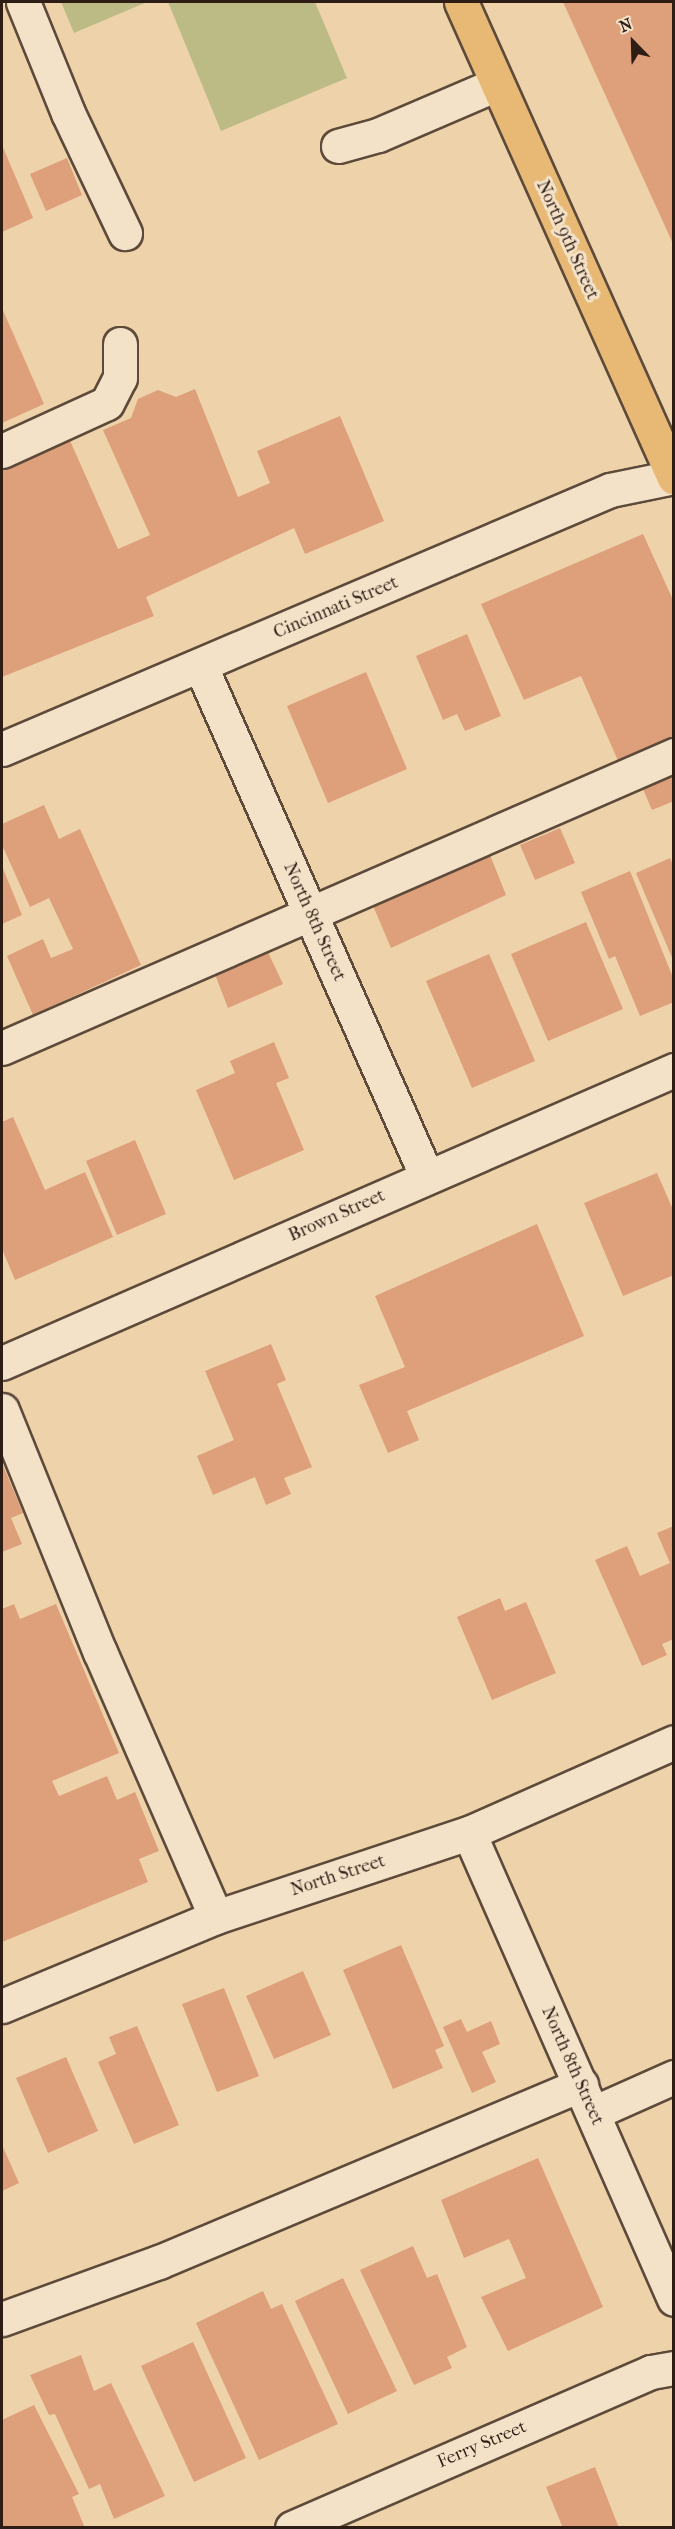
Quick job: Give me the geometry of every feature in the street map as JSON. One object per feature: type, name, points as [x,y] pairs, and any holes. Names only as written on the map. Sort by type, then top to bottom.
[{"type":"main road","name":"North 9th Street","points":[[461,2],[673,478]]},
{"type":"street","points":[[23,2],[68,113],[124,233]]},
{"type":"street","points":[[338,146],[378,135],[497,84]]},
{"type":"street","points":[[2,451],[107,403],[120,378],[120,344]]},
{"type":"street","name":"Cincinnati Street","points":[[2,749],[610,490],[673,478]]},
{"type":"street","name":"North 8th Street","points":[[201,666],[427,1177]]},
{"type":"street","points":[[2,1048],[674,755]]},
{"type":"street","name":"Brown Street","points":[[2,1363],[674,1070]]},
{"type":"street","points":[[2,1410],[100,1652],[216,1917]]},
{"type":"street","name":"North Street","points":[[2,2006],[216,1917],[469,1833],[674,1742]]},
{"type":"street","name":"North 8th Street","points":[[469,1833],[674,2299]]},
{"type":"street","points":[[2,2319],[159,2262],[587,2099],[674,2077]]},
{"type":"street","name":"Ferry Street","points":[[292,2528],[651,2372],[674,2368]]},
{"type":"shaded area","points":[[61,2],[147,2],[74,33]]},
{"type":"shaded area","points":[[168,2],[315,2],[347,78],[221,131]]},
{"type":"building","points":[[563,2],[674,2],[674,246]]},
{"type":"building","points":[[2,145],[33,218],[2,232]]},
{"type":"building","points":[[67,158],[82,195],[46,211],[30,174]]},
{"type":"building","points":[[2,308],[44,404],[2,423]]},
{"type":"building","points":[[195,389],[238,497],[270,483],[257,451],[340,416],[384,521],[305,554],[294,528],[146,597],[154,616],[2,677],[2,465],[68,436],[118,549],[150,535],[103,430],[131,418],[138,399],[158,390],[176,397]]},
{"type":"building","points":[[643,534],[674,602],[674,740],[619,763],[581,676],[524,700],[481,604]]},
{"type":"building","points":[[467,634],[501,716],[465,731],[457,714],[443,720],[416,656]]},
{"type":"building","points":[[366,672],[407,769],[328,803],[287,706]]},
{"type":"building","points":[[674,765],[674,801],[652,810],[639,780]]},
{"type":"building","points":[[44,805],[59,839],[80,829],[141,965],[33,1015],[7,956],[43,939],[51,958],[73,949],[49,898],[30,907],[2,845],[2,824]]},
{"type":"building","points":[[560,828],[575,863],[535,880],[520,845]]},
{"type":"building","points":[[488,850],[506,895],[391,948],[371,901]]},
{"type":"building","points":[[670,858],[673,865],[673,960],[636,873]]},
{"type":"building","points":[[2,866],[22,915],[2,924]]},
{"type":"building","points":[[630,871],[674,980],[674,1002],[640,1016],[615,956],[609,959],[581,892]]},
{"type":"building","points":[[586,922],[623,1009],[548,1041],[511,954]]},
{"type":"building","points":[[265,946],[283,984],[228,1008],[213,969]]},
{"type":"building","points":[[489,954],[535,1061],[472,1088],[426,981]]},
{"type":"building","points":[[274,1042],[289,1078],[276,1083],[304,1150],[234,1180],[196,1090],[235,1073],[230,1061]]},
{"type":"building","points":[[13,1117],[45,1190],[85,1172],[113,1237],[15,1280],[2,1249],[2,1122]]},
{"type":"building","points":[[135,1140],[166,1214],[117,1235],[86,1161]]},
{"type":"building","points":[[657,1173],[674,1212],[674,1275],[623,1296],[584,1203]]},
{"type":"building","points":[[537,1224],[584,1336],[407,1411],[419,1440],[388,1453],[359,1385],[405,1367],[375,1296]]},
{"type":"building","points":[[271,1344],[286,1380],[277,1384],[312,1467],[284,1478],[291,1494],[266,1505],[255,1477],[213,1495],[197,1456],[234,1440],[205,1371]]},
{"type":"building","points":[[2,1463],[23,1513],[11,1518],[22,1544],[2,1552]]},
{"type":"building","points":[[674,1526],[674,1639],[662,1644],[667,1655],[642,1666],[595,1560],[627,1546],[640,1576],[670,1563],[657,1533]]},
{"type":"building","points":[[500,1598],[505,1611],[526,1602],[556,1673],[492,1700],[457,1617]]},
{"type":"building","points":[[14,1604],[20,1619],[56,1604],[119,1753],[52,1781],[59,1796],[107,1776],[117,1800],[135,1792],[159,1851],[139,1859],[148,1882],[2,1942],[2,1609]]},
{"type":"building","points":[[401,1945],[444,2046],[435,2050],[443,2068],[393,2089],[343,1970]]},
{"type":"building","points":[[303,1971],[331,2035],[274,2059],[246,1996]]},
{"type":"building","points":[[224,1988],[259,2076],[217,2092],[182,2004]]},
{"type":"building","points":[[461,2019],[467,2032],[491,2021],[500,2044],[482,2052],[496,2082],[472,2093],[443,2027]]},
{"type":"building","points":[[137,2026],[179,2125],[134,2144],[98,2062],[116,2054],[109,2037]]},
{"type":"building","points":[[66,2057],[98,2131],[48,2153],[16,2078]]},
{"type":"building","points":[[2,2145],[19,2183],[2,2191]]},
{"type":"building","points":[[538,2158],[603,2307],[508,2351],[481,2297],[526,2278],[509,2239],[464,2258],[441,2200]]},
{"type":"building","points":[[413,2246],[427,2278],[437,2274],[467,2347],[447,2357],[452,2368],[414,2385],[360,2270]]},
{"type":"building","points":[[343,2278],[397,2391],[348,2414],[295,2301]]},
{"type":"building","points":[[263,2291],[271,2309],[282,2304],[338,2424],[259,2460],[196,2323]]},
{"type":"building","points":[[193,2342],[246,2458],[194,2482],[141,2366]]},
{"type":"building","points":[[81,2355],[94,2391],[111,2383],[165,2496],[114,2519],[100,2484],[89,2489],[55,2414],[49,2415],[30,2375]]},
{"type":"building","points":[[34,2405],[79,2494],[72,2497],[85,2528],[2,2528],[2,2420]]},
{"type":"building","points":[[595,2467],[619,2528],[563,2528],[546,2487]]}]
